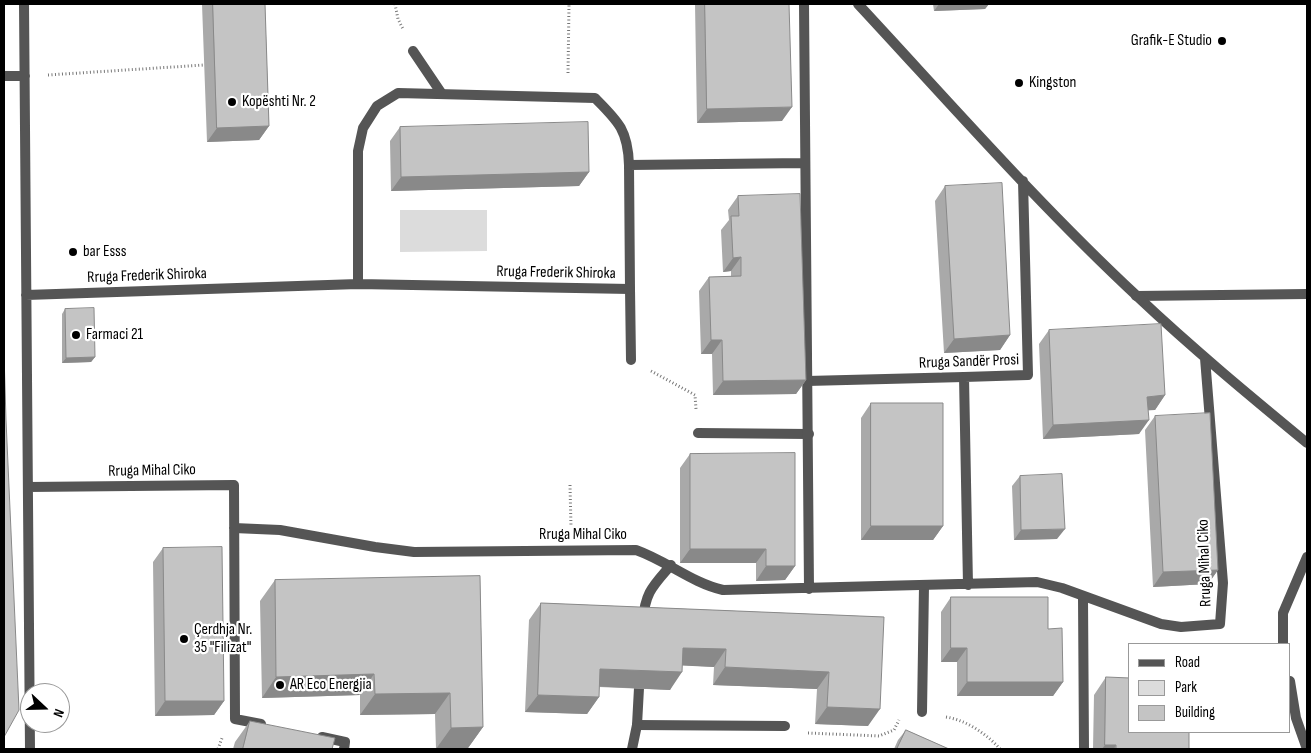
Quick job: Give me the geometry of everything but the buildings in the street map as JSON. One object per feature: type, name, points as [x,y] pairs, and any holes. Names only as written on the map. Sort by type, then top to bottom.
[{"type":"street","points":[[24,4],[30,749]]},
{"type":"street","points":[[804,4],[809,589]]},
{"type":"street","points":[[858,4],[1023,181],[1136,296],[1204,358],[1307,443]]},
{"type":"street","points":[[413,50],[442,94]]},
{"type":"street","points":[[4,76],[25,76]]},
{"type":"street","name":"Rruga Frederik Shiroka","points":[[26,295],[358,284],[630,289],[628,146],[619,122],[595,98],[398,93],[377,106],[363,128],[358,150],[358,284]]},
{"type":"street","points":[[629,165],[805,163]]},
{"type":"street","name":"Rruga Sandër Prosi","points":[[807,381],[1028,375],[1023,181]]},
{"type":"street","points":[[630,289],[631,360]]},
{"type":"street","points":[[1136,296],[1307,294]]},
{"type":"street","name":"Rruga Mihal Ciko","points":[[234,528],[280,530],[414,552],[636,550],[671,565],[705,586],[724,590],[1037,582],[1062,588],[1083,598],[1161,624],[1181,627],[1220,624],[1223,583],[1204,358]]},
{"type":"street","points":[[964,377],[968,585]]},
{"type":"street","points":[[698,433],[808,434]]},
{"type":"street","name":"Rruga Mihal Ciko","points":[[28,487],[234,485],[235,719],[267,726]]},
{"type":"street","points":[[1284,643],[1283,613],[1307,557]]},
{"type":"street","points":[[643,625],[644,602],[652,588],[671,565]]},
{"type":"street","points":[[922,712],[924,586]]},
{"type":"street","points":[[1083,598],[1084,749]]},
{"type":"street","points":[[1291,687],[1296,718],[1307,749]]},
{"type":"street","points":[[632,749],[637,726],[639,688]]},
{"type":"street","points":[[637,726],[786,726]]},
{"type":"street","points":[[316,736],[345,742],[344,749]]},
{"type":"path","points":[[567,97],[569,4]]},
{"type":"path","points":[[51,75],[204,64]]},
{"type":"path","points":[[631,360],[695,395],[698,433]]},
{"type":"path","points":[[570,485],[571,550]]},
{"type":"path","points":[[786,726],[812,734],[879,736],[894,730],[903,711],[922,712],[957,719],[990,738],[1000,749]]},
{"type":"green space","points":[[400,210],[487,210],[487,251],[400,252]]},
{"type":"place","name":"Grafik-E Studio","points":[[1222,41]]},
{"type":"place","name":"Kingston","points":[[1019,83]]},
{"type":"place","name":"Kopështi Nr. 2","points":[[232,102]]},
{"type":"place","name":"bar Esss","points":[[73,252]]},
{"type":"place","name":"Farmaci 21","points":[[76,335]]},
{"type":"place","name":"Çerdhja Nr. 35 \"Filizat\"","points":[[184,639]]},
{"type":"place","name":"AR Eco Energjia","points":[[280,685]]}]
